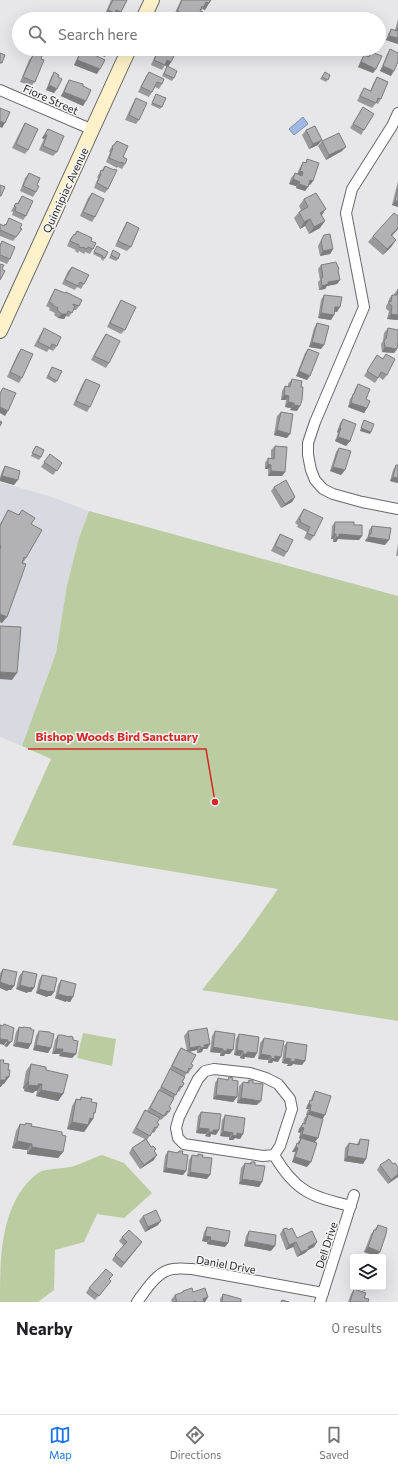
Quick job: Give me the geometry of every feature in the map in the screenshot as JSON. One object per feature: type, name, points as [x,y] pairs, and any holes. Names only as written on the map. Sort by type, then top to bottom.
[{"type":"main road","points":[[146,12],[152,0]]},
{"type":"main road","name":"Quinnipiac Avenue","points":[[0,331],[126,56]]},
{"type":"street","name":"Fiore Street","points":[[0,90],[93,130]]},
{"type":"street","points":[[398,113],[392,126],[352,189],[346,213],[364,307],[308,442],[309,464],[315,480],[323,489],[333,494],[362,502],[398,509]]},
{"type":"street","points":[[214,1069],[250,1073],[278,1084],[290,1099],[292,1109],[283,1139],[274,1154],[263,1156],[197,1147],[184,1144],[178,1138],[176,1128],[179,1117],[198,1079],[205,1071],[214,1069]]},
{"type":"street","points":[[274,1154],[282,1169],[291,1180],[304,1190],[325,1200],[351,1206]]},
{"type":"street","name":"Dell Drive","points":[[322,1297],[354,1195]]},
{"type":"street","name":"Daniel Drive","points":[[137,1302],[158,1277],[166,1271],[173,1269],[192,1269],[322,1297]]},
{"type":"shaded area","points":[[0,482],[49,496],[89,511],[79,538],[67,585],[56,653],[22,746],[0,737]]},
{"type":"green space","points":[[89,511],[398,596],[398,1021],[202,990],[242,940],[278,889],[12,845],[51,759],[22,746],[56,653],[67,585],[79,538]]},
{"type":"green space","points":[[83,1033],[116,1039],[112,1066],[77,1058]]},
{"type":"green space","points":[[102,1155],[124,1163],[152,1193],[124,1218],[97,1214],[84,1242],[55,1250],[54,1290],[38,1302],[0,1302],[2,1249],[5,1232],[9,1215],[16,1199],[25,1185],[41,1171],[74,1166]]},
{"type":"water","points":[[303,117],[308,124],[294,135],[289,129]]},
{"type":"building","points":[[113,0],[127,0],[121,12],[116,10],[115,12],[113,12],[108,10]]},
{"type":"building","points":[[182,0],[211,0],[209,3],[206,2],[204,7],[202,6],[200,11],[203,12],[177,11]]},
{"type":"building","points":[[398,27],[398,38],[389,36],[391,29],[397,31]]},
{"type":"building","points":[[390,49],[398,53],[398,62],[394,71],[383,66]]},
{"type":"building","points":[[0,53],[5,55],[2,63],[0,63]]},
{"type":"building","points":[[33,56],[42,56],[41,59],[44,60],[35,82],[23,77]]},
{"type":"building","points":[[79,56],[97,56],[105,60],[100,69],[77,60]]},
{"type":"building","points":[[156,56],[174,56],[171,62],[167,60],[165,65],[154,60]]},
{"type":"building","points":[[364,56],[382,56],[376,69],[361,62]]},
{"type":"building","points":[[167,66],[177,71],[174,78],[164,74]]},
{"type":"building","points":[[54,72],[62,79],[57,89],[49,85]]},
{"type":"building","points":[[149,72],[164,79],[162,84],[157,82],[152,92],[141,87]]},
{"type":"building","points":[[325,72],[330,75],[328,80],[322,77]]},
{"type":"building","points":[[377,77],[388,82],[381,99],[378,98],[376,103],[360,96],[364,88],[371,91]]},
{"type":"building","points":[[69,80],[83,84],[83,86],[91,90],[86,101],[64,92]]},
{"type":"building","points":[[156,94],[166,98],[162,107],[152,103]]},
{"type":"building","points":[[136,98],[147,103],[139,120],[129,115]]},
{"type":"building","points":[[363,107],[374,114],[364,130],[353,124]]},
{"type":"building","points":[[0,108],[10,112],[5,123],[0,121]]},
{"type":"building","points":[[25,123],[38,129],[28,150],[16,144]]},
{"type":"building","points":[[315,126],[322,140],[313,144],[306,130]]},
{"type":"building","points":[[48,129],[64,136],[57,152],[43,146],[47,135],[45,134]]},
{"type":"building","points":[[339,133],[346,147],[329,155],[322,141]]},
{"type":"building","points":[[117,141],[128,146],[123,157],[127,159],[125,164],[109,158],[113,148],[112,147]]},
{"type":"building","points":[[307,159],[319,163],[313,181],[310,180],[308,187],[299,184],[300,182],[293,179],[295,173],[302,176],[303,172],[300,171],[303,162],[306,163]]},
{"type":"building","points":[[105,166],[117,170],[108,189],[97,183],[101,170],[103,171]]},
{"type":"building","points":[[29,173],[40,178],[37,185],[39,186],[36,192],[23,186]]},
{"type":"building","points":[[0,185],[5,187],[1,196],[0,196]]},
{"type":"building","points":[[398,188],[398,201],[395,201]]},
{"type":"building","points":[[92,193],[104,199],[95,217],[83,212]]},
{"type":"building","points":[[316,193],[326,209],[320,213],[325,221],[314,227],[310,219],[304,222],[299,212],[308,207],[304,199]]},
{"type":"building","points":[[22,196],[33,201],[26,216],[15,211],[16,207],[14,206],[16,203],[18,204]]},
{"type":"building","points":[[394,213],[398,216],[398,228],[391,235],[396,240],[387,249],[373,236]]},
{"type":"building","points":[[9,218],[22,224],[20,228],[22,229],[16,237],[0,230],[0,224],[4,226],[5,224],[6,225]]},
{"type":"building","points":[[127,222],[139,228],[131,247],[118,241]]},
{"type":"building","points":[[77,231],[92,238],[91,241],[96,243],[93,249],[88,247],[87,249],[79,247],[79,245],[70,241]]},
{"type":"building","points":[[330,234],[333,249],[323,251],[321,241],[324,235]]},
{"type":"building","points":[[2,241],[15,247],[10,259],[0,255],[0,246]]},
{"type":"building","points":[[97,246],[108,252],[105,258],[94,252]]},
{"type":"building","points":[[113,250],[120,254],[118,259],[111,255]]},
{"type":"building","points":[[336,262],[339,269],[340,280],[328,282],[328,284],[322,286],[321,278],[323,277],[321,265]]},
{"type":"building","points":[[0,264],[4,265],[2,269],[5,271],[0,280]]},
{"type":"building","points":[[72,267],[89,275],[84,284],[80,282],[78,286],[65,280]]},
{"type":"building","points":[[55,289],[65,293],[66,292],[82,300],[79,306],[73,304],[75,306],[72,313],[68,311],[67,314],[62,314],[57,310],[58,308],[49,302]]},
{"type":"building","points":[[398,289],[398,315],[391,314],[392,306],[389,304],[389,301],[391,302],[392,295],[397,295]]},
{"type":"building","points":[[324,295],[342,297],[340,307],[335,307],[334,315],[321,313]]},
{"type":"building","points":[[121,300],[136,307],[125,330],[110,323]]},
{"type":"building","points":[[317,323],[329,326],[324,345],[312,342]]},
{"type":"building","points":[[44,328],[61,337],[57,346],[52,344],[50,348],[38,342]]},
{"type":"building","points":[[388,328],[398,330],[397,349],[385,347],[384,341],[386,339]]},
{"type":"building","points":[[106,334],[120,341],[109,363],[94,356]]},
{"type":"building","points":[[21,349],[33,354],[22,378],[10,372]]},
{"type":"building","points":[[308,349],[319,353],[310,376],[299,371]]},
{"type":"building","points":[[386,354],[395,359],[387,375],[381,372],[378,378],[367,371],[377,355],[383,359]]},
{"type":"building","points":[[52,367],[62,371],[57,381],[48,376]]},
{"type":"building","points":[[86,379],[100,385],[90,407],[76,401]]},
{"type":"building","points":[[292,379],[302,381],[302,400],[300,406],[288,402],[289,396],[284,395],[285,386],[290,387]]},
{"type":"building","points":[[358,384],[370,389],[366,399],[370,401],[367,408],[351,403],[353,394]]},
{"type":"building","points":[[3,388],[16,393],[8,411],[0,407],[0,393]]},
{"type":"building","points":[[281,412],[293,414],[290,434],[277,430]]},
{"type":"building","points":[[343,419],[356,424],[350,441],[338,437]]},
{"type":"building","points":[[364,420],[374,424],[371,432],[361,428]]},
{"type":"building","points":[[36,446],[44,450],[41,457],[32,453]]},
{"type":"building","points":[[275,446],[287,447],[285,472],[271,471],[271,465],[268,464],[268,458],[274,459]]},
{"type":"building","points":[[339,448],[351,451],[345,470],[333,467]]},
{"type":"building","points":[[50,454],[62,463],[57,471],[44,462]]},
{"type":"building","points":[[396,465],[398,465],[398,478],[393,477]]},
{"type":"building","points":[[5,466],[20,471],[18,480],[2,476]]},
{"type":"building","points":[[286,480],[295,497],[285,504],[274,487]]},
{"type":"building","points":[[304,509],[323,518],[314,536],[307,533],[310,527],[300,522],[301,520],[299,519]]},
{"type":"building","points":[[8,510],[19,515],[22,510],[35,518],[31,524],[42,530],[26,558],[24,557],[22,563],[26,564],[7,617],[0,614],[0,526]]},
{"type":"building","points":[[335,522],[354,522],[354,525],[362,525],[362,536],[339,534],[339,537],[336,537],[336,534],[334,534]]},
{"type":"building","points":[[372,526],[391,528],[389,540],[369,537]]},
{"type":"building","points":[[280,534],[293,540],[287,552],[275,546]]},
{"type":"building","points":[[0,626],[21,627],[17,673],[0,672]]},
{"type":"building","points":[[3,969],[17,972],[14,986],[0,982]]},
{"type":"building","points":[[23,971],[37,974],[34,988],[20,985]]},
{"type":"building","points":[[42,975],[57,978],[54,992],[39,989]]},
{"type":"building","points":[[61,980],[76,984],[73,997],[58,994]]},
{"type":"building","points":[[4,1024],[14,1028],[11,1042],[0,1039],[0,1025],[3,1026]]},
{"type":"building","points":[[19,1027],[31,1028],[31,1030],[34,1030],[31,1044],[17,1042]]},
{"type":"building","points":[[207,1028],[210,1044],[204,1045],[205,1047],[201,1048],[200,1046],[190,1048],[188,1031]]},
{"type":"building","points":[[39,1031],[54,1034],[51,1048],[36,1045]]},
{"type":"building","points":[[215,1031],[235,1034],[233,1050],[227,1049],[227,1051],[223,1051],[223,1049],[213,1047]]},
{"type":"building","points":[[239,1034],[259,1037],[257,1053],[247,1052],[247,1054],[243,1054],[243,1051],[237,1050]]},
{"type":"building","points":[[58,1035],[70,1036],[73,1037],[73,1040],[78,1041],[76,1054],[62,1052],[63,1049],[56,1049]]},
{"type":"building","points":[[264,1038],[284,1041],[281,1057],[275,1056],[275,1059],[271,1058],[271,1056],[261,1054]]},
{"type":"building","points":[[287,1042],[307,1045],[305,1061],[295,1059],[295,1062],[290,1061],[291,1059],[285,1058]]},
{"type":"building","points":[[181,1048],[196,1055],[191,1064],[193,1065],[191,1069],[189,1068],[187,1073],[172,1066]]},
{"type":"building","points":[[0,1060],[4,1060],[3,1063],[9,1064],[8,1070],[10,1070],[9,1077],[6,1077],[6,1080],[1,1080],[0,1082]]},
{"type":"building","points":[[31,1064],[46,1067],[46,1070],[68,1075],[63,1094],[41,1090],[42,1084],[38,1084],[38,1086],[28,1085]]},
{"type":"building","points":[[170,1069],[185,1077],[182,1082],[184,1083],[182,1087],[180,1086],[176,1095],[161,1087]]},
{"type":"building","points":[[229,1077],[233,1078],[232,1080],[238,1081],[237,1097],[216,1095],[218,1078],[228,1080]]},
{"type":"building","points":[[249,1080],[253,1081],[253,1083],[263,1084],[261,1101],[241,1098],[243,1082],[249,1083]]},
{"type":"building","points":[[159,1090],[174,1098],[169,1107],[171,1108],[169,1112],[167,1111],[164,1116],[150,1108]]},
{"type":"building","points":[[315,1091],[331,1096],[325,1115],[310,1111],[310,1100],[312,1101]]},
{"type":"building","points":[[81,1097],[92,1099],[91,1102],[97,1103],[93,1119],[90,1118],[88,1125],[72,1122],[76,1099],[81,1100]]},
{"type":"building","points":[[145,1110],[160,1118],[157,1123],[159,1124],[157,1128],[155,1127],[150,1136],[136,1128]]},
{"type":"building","points":[[201,1112],[221,1114],[219,1130],[209,1132],[209,1129],[199,1128]]},
{"type":"building","points":[[308,1114],[323,1119],[318,1138],[302,1134],[304,1128],[301,1127],[303,1123],[305,1124]]},
{"type":"building","points":[[225,1115],[245,1118],[243,1134],[237,1133],[237,1136],[232,1135],[233,1133],[223,1131]]},
{"type":"building","points":[[26,1123],[32,1124],[31,1126],[62,1132],[62,1135],[66,1136],[63,1152],[32,1147],[32,1144],[17,1141],[20,1124],[25,1125]]},
{"type":"building","points":[[301,1138],[317,1143],[311,1162],[295,1157],[298,1148],[296,1147],[297,1143],[299,1144]]},
{"type":"building","points":[[146,1139],[151,1147],[153,1146],[156,1149],[154,1151],[157,1155],[144,1165],[132,1148]]},
{"type":"building","points":[[360,1139],[369,1140],[366,1159],[347,1156],[349,1143],[359,1145]]},
{"type":"building","points":[[168,1151],[178,1153],[179,1151],[183,1151],[182,1154],[188,1155],[186,1171],[166,1168]]},
{"type":"building","points":[[198,1154],[203,1155],[202,1157],[212,1158],[210,1175],[190,1172],[192,1155],[198,1156]]},
{"type":"building","points":[[389,1159],[398,1167],[398,1174],[391,1180],[380,1165]]},
{"type":"building","points":[[251,1162],[255,1162],[255,1165],[265,1166],[262,1182],[242,1179],[245,1163],[251,1164]]},
{"type":"building","points":[[156,1210],[161,1221],[148,1227],[143,1216]]},
{"type":"building","points":[[378,1225],[387,1228],[380,1252],[368,1247],[374,1230],[376,1230]]},
{"type":"building","points":[[207,1227],[230,1231],[228,1243],[210,1240],[211,1237],[205,1236]]},
{"type":"building","points":[[287,1228],[288,1230],[292,1228],[297,1238],[312,1231],[317,1242],[308,1247],[309,1249],[301,1252],[296,1242],[289,1245],[283,1229]]},
{"type":"building","points":[[129,1230],[142,1242],[124,1263],[115,1255],[127,1242],[122,1237]]},
{"type":"building","points":[[249,1231],[276,1235],[275,1246],[247,1241]]},
{"type":"building","points":[[106,1269],[113,1275],[109,1279],[111,1281],[99,1296],[89,1288]]},
{"type":"building","points":[[192,1288],[193,1292],[205,1288],[208,1297],[203,1299],[204,1302],[177,1302],[175,1295]]},
{"type":"building","points":[[354,1290],[366,1293],[364,1298],[369,1299],[368,1302],[350,1302]]},
{"type":"building","points":[[223,1294],[241,1299],[241,1302],[222,1302]]},
{"type":"place","name":"Bishop Woods Bird Sanctuary","points":[[215,802]]}]
